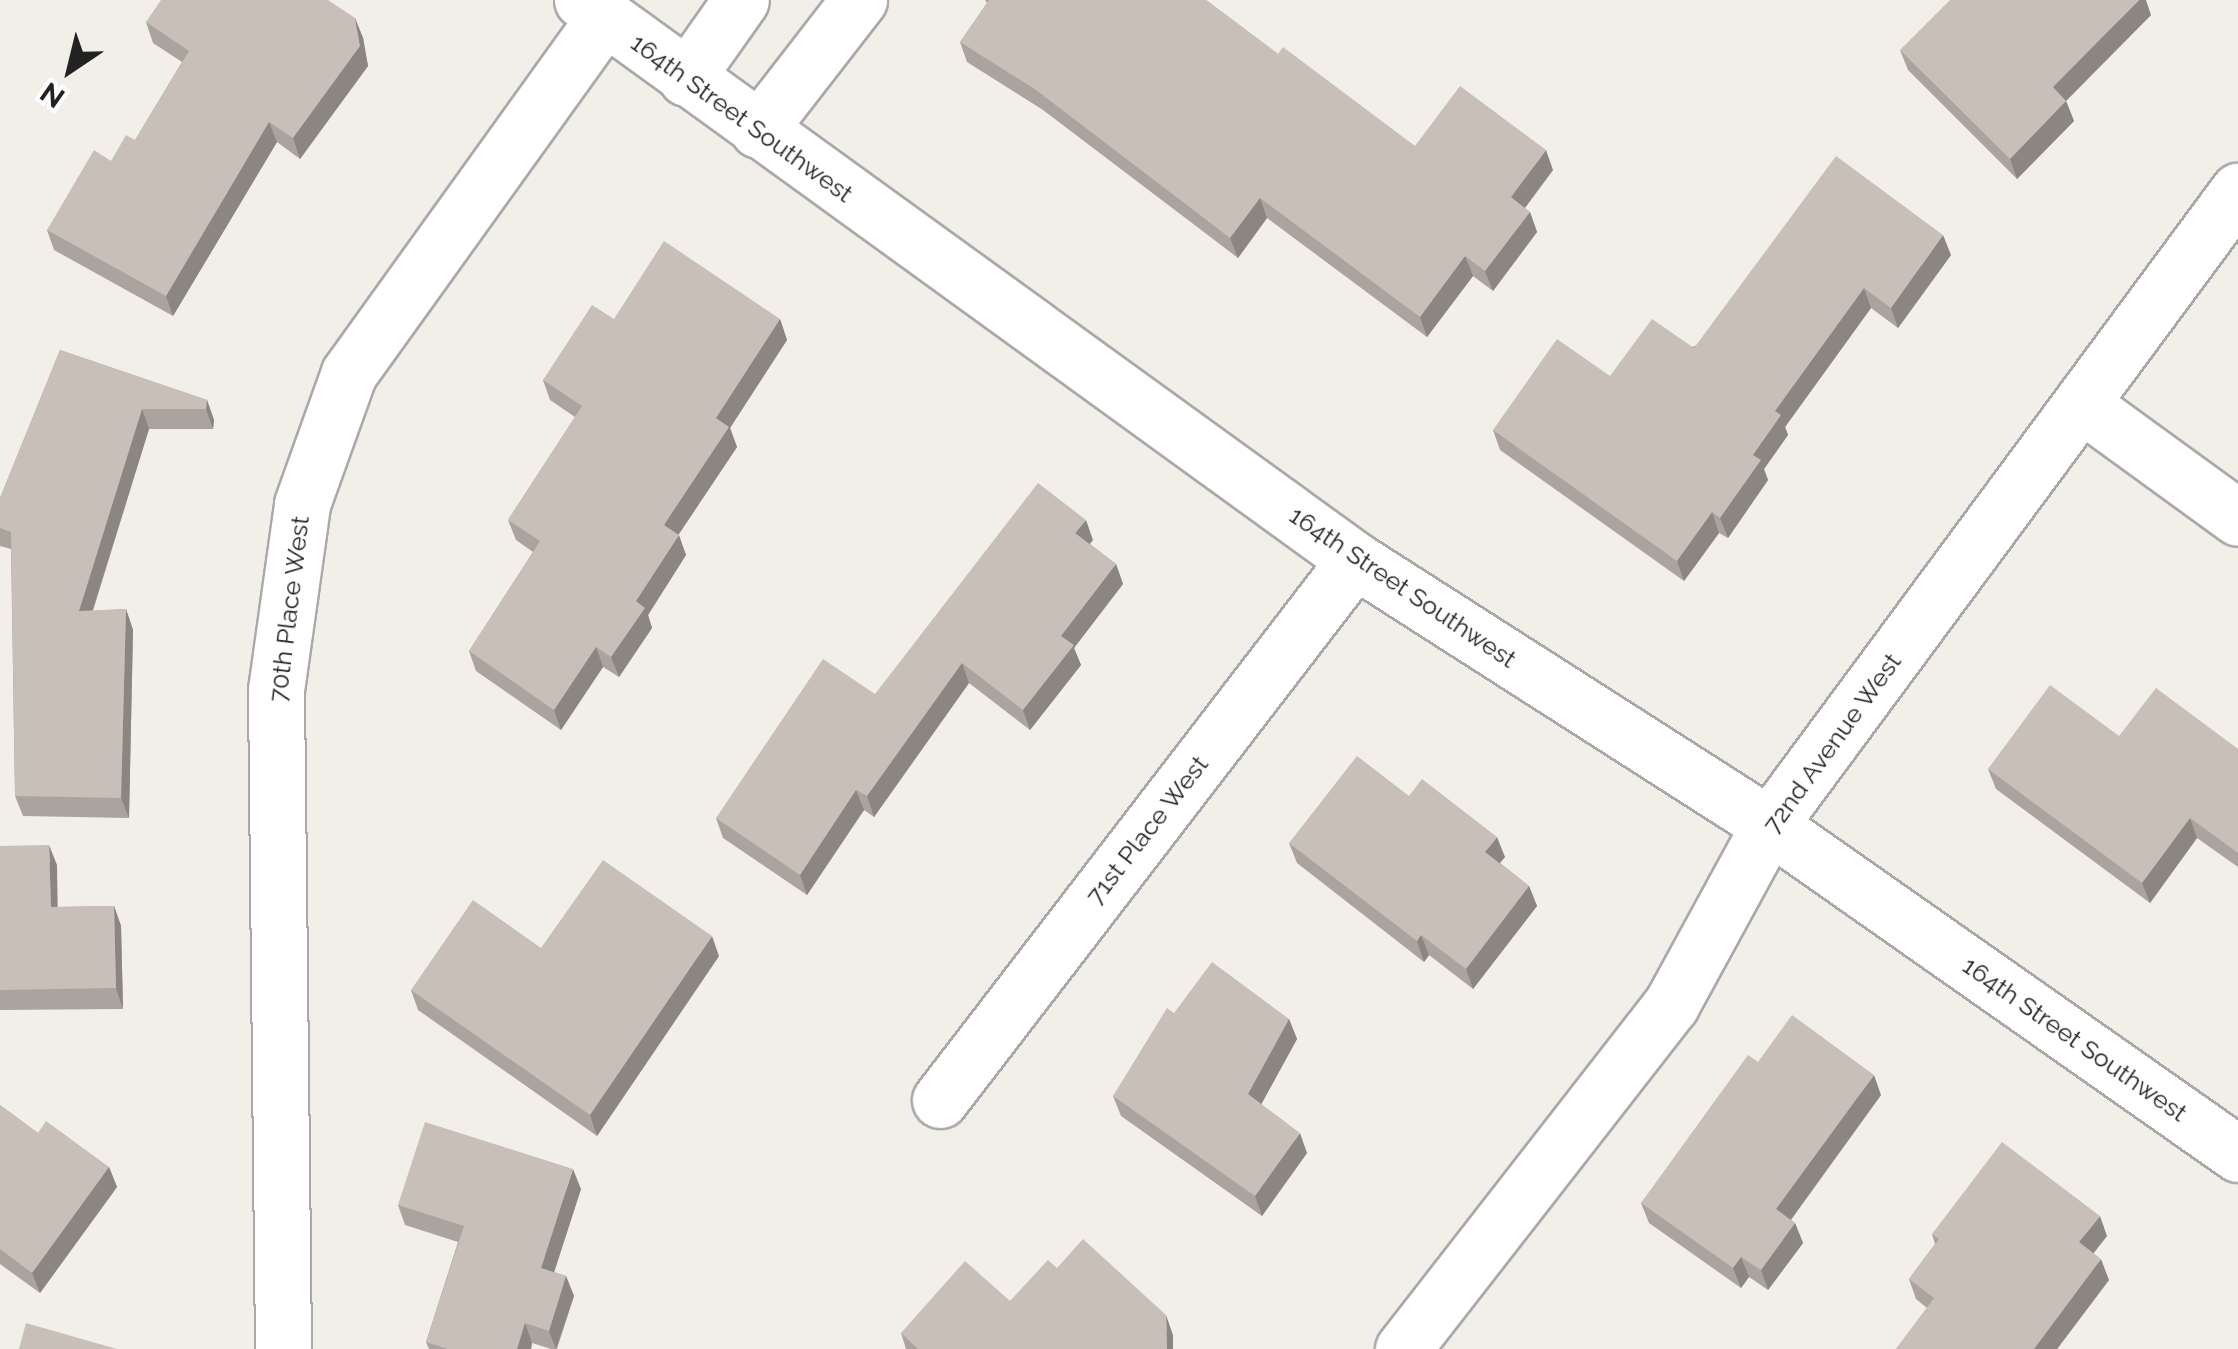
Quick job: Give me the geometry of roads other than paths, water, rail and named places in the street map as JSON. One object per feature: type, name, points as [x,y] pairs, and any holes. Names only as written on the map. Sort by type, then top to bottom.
[{"type":"street","points":[[686,78],[741,0]]},
{"type":"street","points":[[758,130],[860,0]]},
{"type":"street","name":"164th Street Southwest","points":[[593,9],[1355,560],[1769,825],[2238,1154]]},
{"type":"street","name":"70th Place West","points":[[283,1349],[276,690],[302,504],[349,373],[593,9]]},
{"type":"street","name":"72nd Avenue West","points":[[1403,1349],[1671,1005],[1769,825],[2084,406],[2238,191]]},
{"type":"street","points":[[2084,406],[2238,518]]},
{"type":"street","name":"71st Place West","points":[[940,1100],[1355,560]]}]
